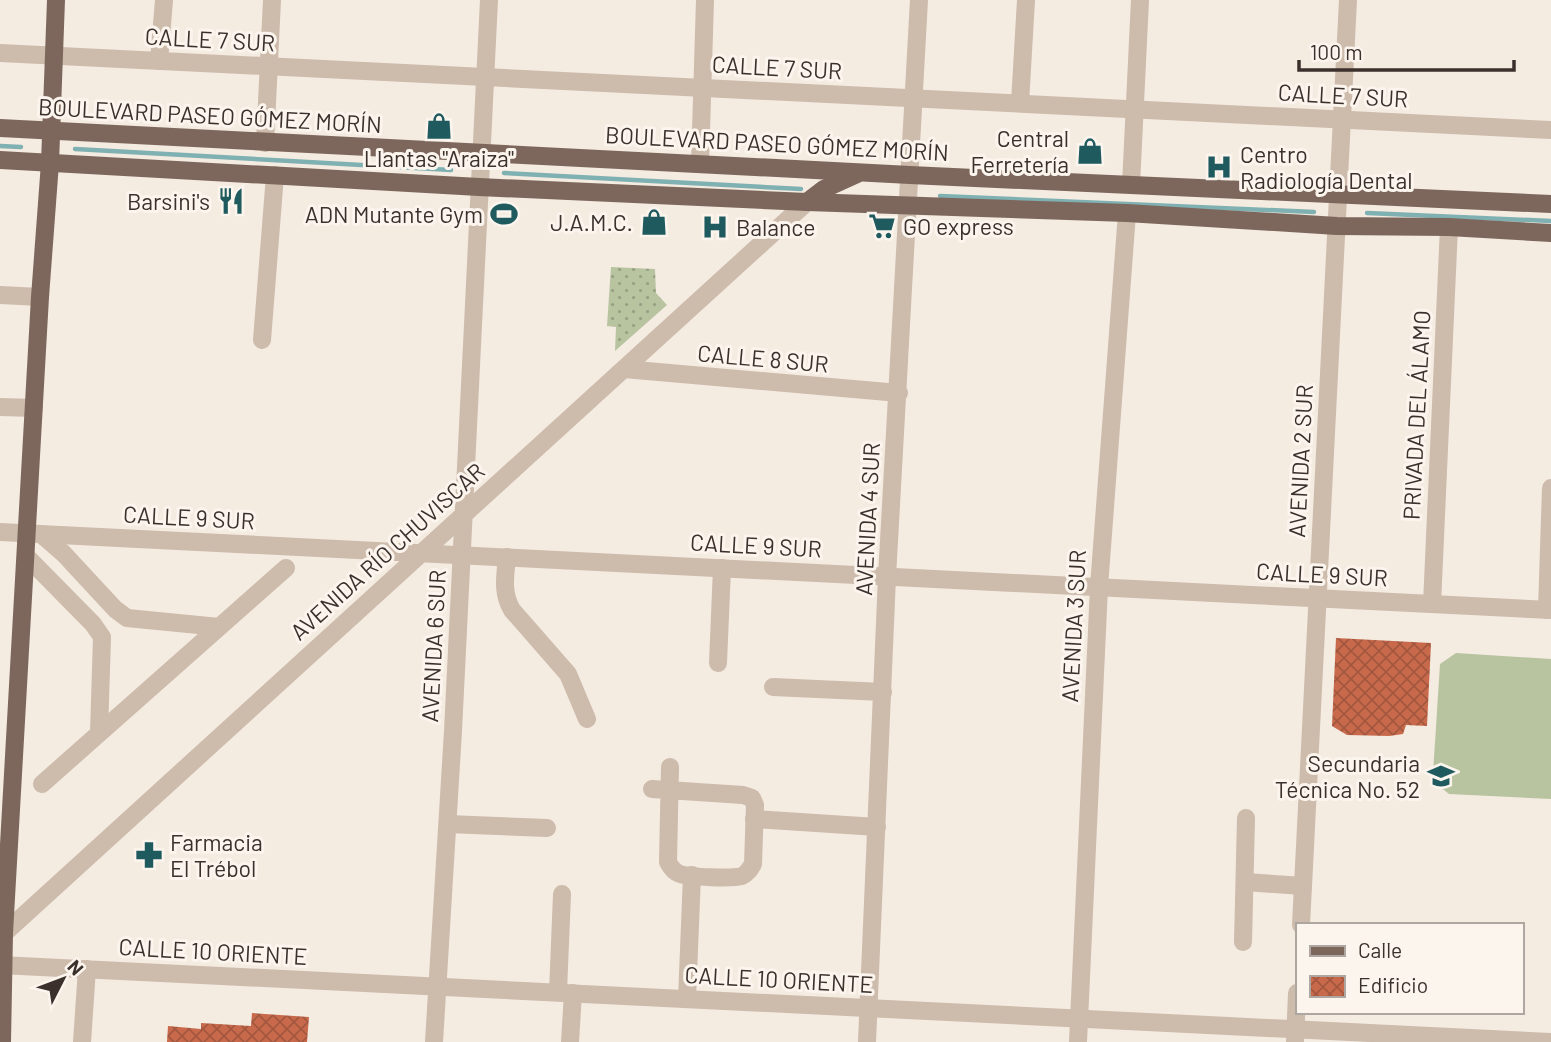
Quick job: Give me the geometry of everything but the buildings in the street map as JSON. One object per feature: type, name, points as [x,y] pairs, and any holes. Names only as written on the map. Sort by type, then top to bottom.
[{"type":"main road","points":[[2,1042],[2,935],[26,556],[34,533],[34,408],[51,163],[56,0]]},
{"type":"main road","name":"BOULEVARD PASEO GÓMEZ MORÍN","points":[[0,128],[910,175],[1551,204]]},
{"type":"main road","points":[[0,160],[479,187],[908,207],[1126,213],[1337,226],[1449,227],[1551,233]]},
{"type":"main road","points":[[807,202],[824,189],[860,172]]},
{"type":"street","points":[[159,61],[164,0]]},
{"type":"street","points":[[265,143],[272,0]]},
{"type":"street","name":"AVENIDA 6 SUR","points":[[434,1042],[448,824],[489,0]]},
{"type":"street","points":[[699,164],[705,0]]},
{"type":"street","name":"AVENIDA 4 SUR","points":[[867,1042],[887,576],[919,0]]},
{"type":"street","points":[[1020,103],[1026,0]]},
{"type":"street","points":[[1131,185],[1140,0]]},
{"type":"street","name":"AVENIDA 2 SUR","points":[[1301,923],[1348,0]]},
{"type":"street","name":"CALLE 7 SUR","points":[[0,53],[1551,130]]},
{"type":"street","points":[[262,340],[275,175]]},
{"type":"street","name":"AVENIDA RÍO CHUVISCAR","points":[[2,935],[807,202]]},
{"type":"street","name":"AVENIDA 3 SUR","points":[[1078,1042],[1099,587],[1126,213]]},
{"type":"street","name":"PRIVADA DEL ÁLAMO","points":[[1432,604],[1449,227]]},
{"type":"street","points":[[0,295],[40,297]]},
{"type":"street","name":"CALLE 8 SUR","points":[[624,369],[899,393]]},
{"type":"street","points":[[0,407],[34,408]]},
{"type":"street","points":[[1549,610],[1551,488]]},
{"type":"street","name":"CALLE 9 SUR","points":[[0,532],[1549,610]]},
{"type":"street","points":[[34,533],[65,554],[115,609],[127,618],[219,627]]},
{"type":"street","points":[[26,556],[93,624],[102,637],[99,733]]},
{"type":"street","points":[[507,558],[504,591],[506,599],[512,610],[568,674],[587,719]]},
{"type":"street","points":[[42,784],[286,568]]},
{"type":"street","points":[[718,663],[722,568]]},
{"type":"street","points":[[773,687],[883,692]]},
{"type":"street","points":[[661,789],[752,798],[755,805],[753,864],[746,873],[736,877],[692,876],[677,873],[670,866],[661,789],[670,766]]},
{"type":"street","points":[[1243,942],[1246,818]]},
{"type":"street","points":[[754,819],[877,827]]},
{"type":"street","points":[[448,824],[547,828]]},
{"type":"street","points":[[687,999],[692,876]]},
{"type":"street","points":[[1245,883],[1303,887]]},
{"type":"street","points":[[562,894],[570,1042]]},
{"type":"street","name":"CALLE 10 ORIENTE","points":[[3,965],[1079,1018],[1295,1035],[1551,1042]]},
{"type":"street","points":[[82,1042],[87,969]]},
{"type":"street","points":[[1295,1035],[1296,1014]]},
{"type":"green space","points":[[611,267],[655,269],[656,293],[667,305],[615,351],[616,327],[607,326]]},
{"type":"green space","points":[[1456,653],[1551,659],[1551,799],[1449,794],[1439,786],[1433,774],[1440,664]]},
{"type":"waterway","points":[[0,146],[21,147]]},
{"type":"waterway","points":[[75,149],[451,170]]},
{"type":"waterway","points":[[504,173],[801,189]]},
{"type":"waterway","points":[[940,196],[1314,212]]},
{"type":"waterway","points":[[1367,213],[1551,221]]},
{"type":"place","name":"Llantas \"Araiza\"","points":[[439,126]]},
{"type":"place","name":"Central Ferretería","points":[[1090,151]]},
{"type":"place","name":"Centro Radiología Dental","points":[[1219,167]]},
{"type":"place","name":"Barsini's","points":[[231,201]]},
{"type":"place","name":"ADN Mutante Gym","points":[[504,214]]},
{"type":"place","name":"J.A.M.C.","points":[[654,222]]},
{"type":"place","name":"GO express","points":[[882,226]]},
{"type":"place","name":"Balance","points":[[715,227]]},
{"type":"place","name":"Secundaria Técnica No. 52","points":[[1441,776]]},
{"type":"place","name":"Farmacia El Trébol","points":[[149,855]]}]
